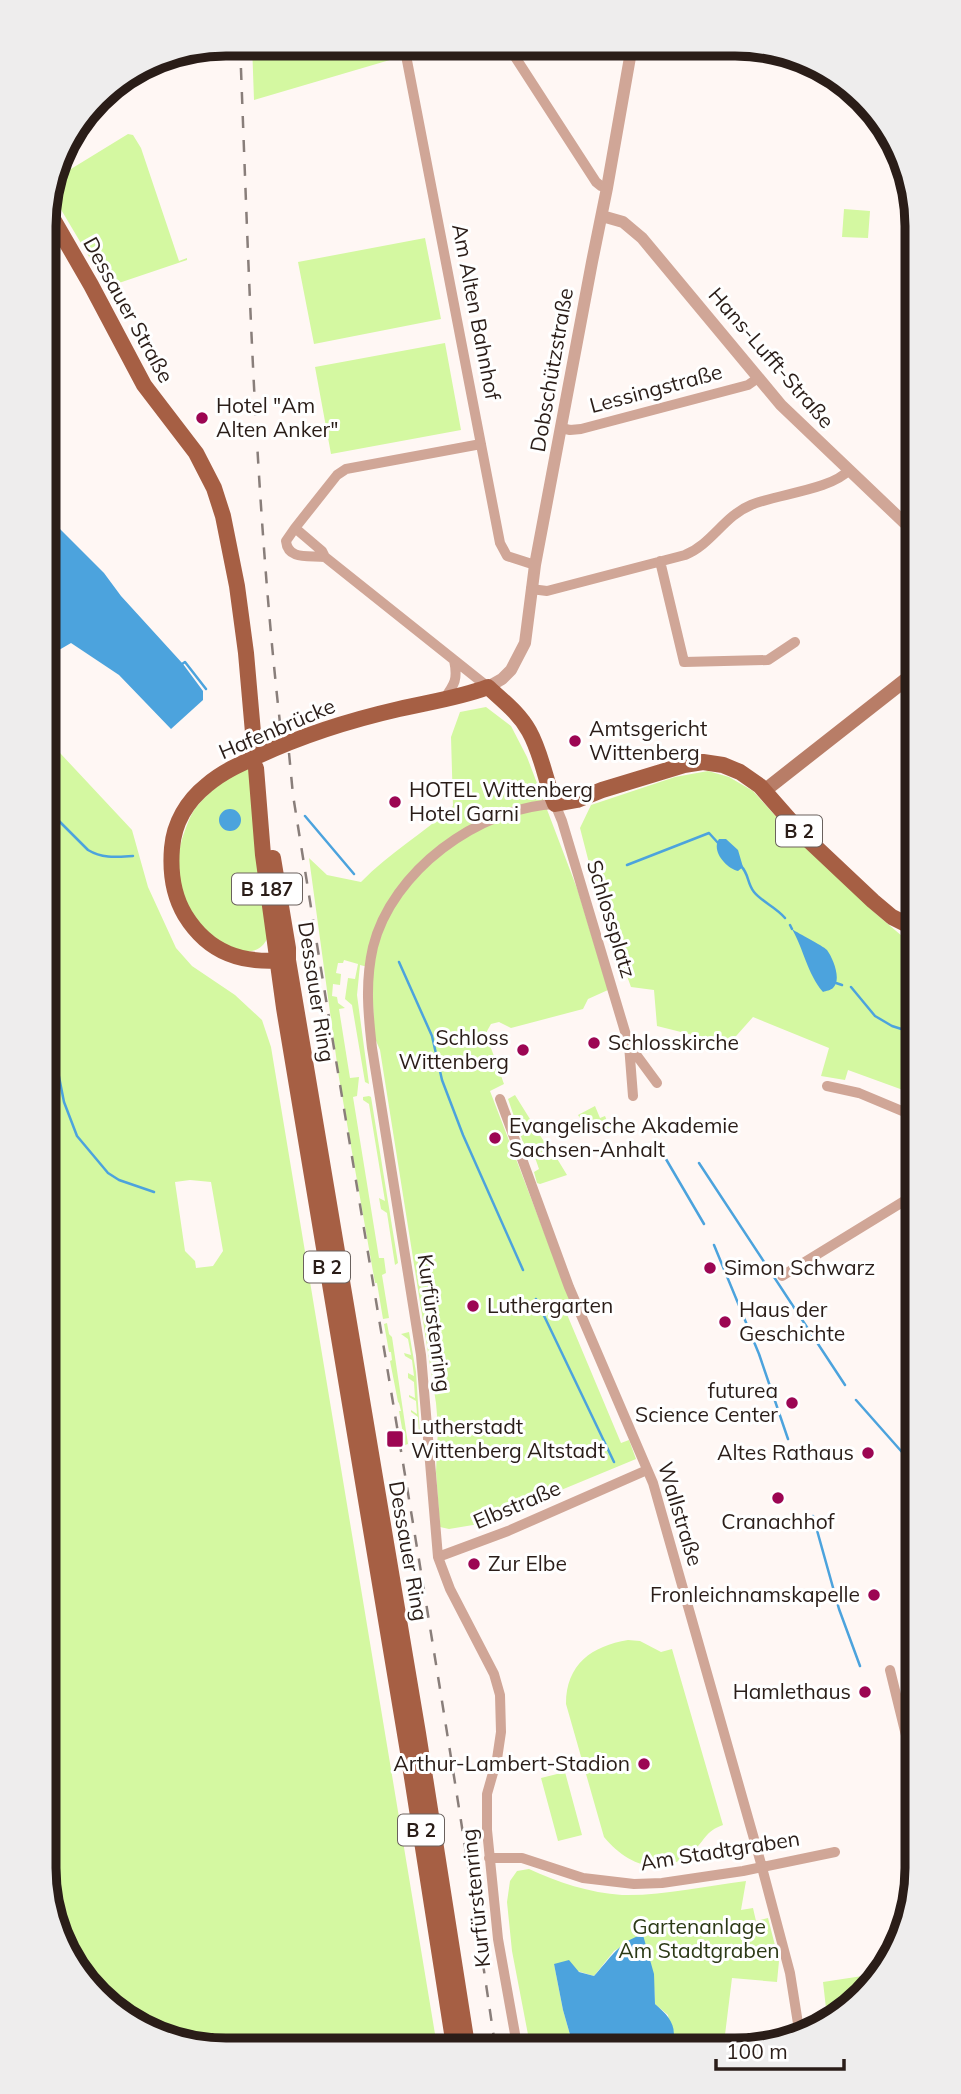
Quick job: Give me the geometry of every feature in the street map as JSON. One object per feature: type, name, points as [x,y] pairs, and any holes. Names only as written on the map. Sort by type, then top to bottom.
[{"type":"main road","name":"Dessauer Straße","points":[[56,225],[142,382],[206,470],[223,516],[240,609],[254,744]]},
{"type":"main road","points":[[764,791],[905,680]]},
{"type":"main road","name":"Hafenbrücke","points":[[282,961],[239,959],[211,944],[186,917],[174,889],[172,857],[173,839],[179,820],[189,804],[201,790],[224,773],[316,732],[357,719],[488,687]]},
{"type":"main road","points":[[488,687],[528,730],[536,746],[547,786],[547,804]]},
{"type":"main road","name":"B 2","points":[[547,804],[577,800],[677,767],[703,762],[732,768],[764,791],[804,836],[873,901],[893,918],[905,924]]},
{"type":"main road","name":"Dessauer Ring","points":[[256,768],[261,816],[268,830],[288,948],[282,961],[453,2038]]},
{"type":"main road","name":"Dessauer Ring","points":[[282,961],[418,1733],[466,2038]]},
{"type":"street","name":"Am Alten Bahnhof","points":[[406,56],[502,550],[510,558],[535,565]]},
{"type":"street","points":[[514,56],[596,182],[607,188]]},
{"type":"street","name":"Dobschützstraße","points":[[488,687],[502,679],[512,668],[522,651],[527,634],[535,565],[630,56]]},
{"type":"street","name":"Hans-Lufft-Straße","points":[[602,216],[623,222],[642,238],[790,414],[905,523]]},
{"type":"street","name":"Lessingstraße","points":[[561,428],[581,429],[748,385],[758,378]]},
{"type":"street","points":[[325,557],[296,556],[289,551],[286,541],[337,475],[346,469],[481,444]]},
{"type":"street","points":[[531,589],[547,591],[693,552],[731,515],[745,507],[836,481],[849,470]]},
{"type":"street","points":[[295,528],[322,551],[325,557],[488,687]]},
{"type":"street","points":[[660,561],[684,662],[768,660],[795,642]]},
{"type":"street","points":[[444,699],[456,681],[454,660]]},
{"type":"street","name":"Schlossplatz","points":[[547,804],[562,823],[629,1045],[633,1096]]},
{"type":"street","name":"Kurfürstenring","points":[[516,2038],[498,1939],[489,1857],[487,1799],[499,1748],[502,1717],[500,1695],[494,1674],[450,1589],[438,1557],[421,1356],[372,1048],[367,996],[368,972],[382,921],[401,889],[417,871],[473,829],[502,816],[547,804]]},
{"type":"street","name":"Schlossplatz","points":[[629,1045],[657,1083]]},
{"type":"street","points":[[827,1086],[859,1093],[905,1112]]},
{"type":"street","name":"Wallstraße","points":[[500,1099],[569,1287],[647,1470],[762,1868],[790,1973],[798,2026]]},
{"type":"street","points":[[782,1276],[905,1201]]},
{"type":"street","name":"Elbstraße","points":[[438,1557],[508,1531],[647,1470]]},
{"type":"street","points":[[890,1670],[905,1731]]},
{"type":"street","name":"Am Stadtgraben","points":[[489,1857],[522,1858],[583,1878],[634,1884],[662,1883],[762,1868],[835,1852]]},
{"type":"green space","points":[[252,56],[400,56],[400,57],[254,100]]},
{"type":"green space","points":[[128,134],[133,135],[141,148],[179,261],[187,260],[107,287],[57,203],[65,173]]},
{"type":"green space","points":[[844,209],[870,211],[868,238],[842,237]]},
{"type":"green space","points":[[425,238],[441,319],[314,344],[298,262]]},
{"type":"green space","points":[[445,343],[461,430],[331,454],[315,367]]},
{"type":"green space","points":[[486,707],[511,726],[527,757],[578,891],[608,990],[588,999],[583,1009],[511,1028],[499,1022],[491,1024],[487,1037],[504,1084],[490,1091],[573,1308],[566,1312],[621,1443],[629,1440],[636,1459],[479,1524],[449,1529],[440,1527],[436,1472],[436,1403],[380,1050],[374,1036],[372,968],[360,965],[357,995],[369,1084],[365,1082],[352,1005],[345,999],[348,978],[355,979],[358,964],[344,960],[343,963],[338,963],[336,973],[341,974],[340,985],[333,984],[332,996],[337,997],[338,1003],[345,1008],[339,1009],[350,1078],[359,1077],[357,1096],[353,1097],[379,1258],[384,1258],[386,1273],[382,1275],[389,1318],[383,1319],[339,1078],[309,858],[327,875],[361,882],[383,861],[442,816],[453,806],[451,737],[460,712]]},
{"type":"green space","points":[[56,749],[132,830],[148,887],[176,948],[192,966],[235,995],[262,1020],[271,1047],[436,2038],[226,2038],[204,2037],[171,2029],[122,2003],[91,1972],[69,1933],[62,1912],[56,1868]],"holes":[[[175,1182],[211,1182],[223,1251],[213,1266],[196,1268],[195,1261],[185,1251]]]},
{"type":"green space","points":[[249,764],[268,937],[261,947],[252,951],[241,951],[219,941],[200,925],[184,898],[177,872],[182,839],[195,809],[216,788]]},
{"type":"green space","points":[[708,771],[729,777],[753,791],[780,821],[905,939],[905,1091],[848,1070],[845,1080],[821,1076],[829,1048],[753,1017],[729,1044],[657,1026],[654,990],[631,987],[597,894],[580,828],[591,805],[675,777]]},
{"type":"green space","points":[[515,1095],[567,1175],[537,1183],[534,1172],[539,1169],[532,1149],[526,1151],[508,1099]]},
{"type":"green space","points":[[369,1096],[398,1263],[395,1265],[387,1213],[381,1209],[379,1198],[385,1201],[369,1104],[363,1100],[363,1097]]},
{"type":"green space","points":[[595,1106],[600,1118],[605,1116],[610,1128],[593,1134],[578,1115]]},
{"type":"green space","points":[[387,1323],[392,1337],[408,1444],[405,1445],[390,1361],[391,1352],[384,1324]]},
{"type":"green space","points":[[409,1332],[416,1372],[420,1435],[416,1436],[412,1432],[413,1430],[419,1433],[418,1417],[411,1410],[417,1414],[416,1401],[409,1397],[415,1398],[414,1382],[408,1378],[408,1373],[414,1376],[412,1360],[405,1356],[404,1353],[411,1355],[408,1339],[401,1334]]},
{"type":"green space","name":"Arthur-Lambert-Stadion","points":[[628,1640],[640,1641],[661,1652],[672,1649],[723,1825],[709,1833],[691,1853],[668,1865],[645,1865],[633,1861],[604,1837],[566,1704],[571,1678],[583,1659],[603,1647]]},
{"type":"green space","points":[[565,1772],[582,1835],[558,1841],[541,1778]]},
{"type":"green space","name":"Gartenanlage Am Stadtgraben","points":[[529,1869],[574,1886],[622,1895],[668,1892],[746,1881],[741,1910],[753,1908],[756,1921],[768,1918],[779,1961],[777,1982],[732,1978],[725,2038],[673,2038],[668,2015],[655,2004],[652,1969],[641,1935],[614,1951],[594,1976],[554,1964],[571,2038],[529,2038],[512,1951],[507,1902],[510,1881],[517,1871]]},
{"type":"green space","points":[[867,1975],[833,2007],[826,2008],[823,1982]]},
{"type":"water","points":[[56,525],[104,573],[121,596],[183,664],[203,691],[203,700],[171,729],[119,675],[71,643],[59,650],[56,647]]},
{"type":"water","points":[[230,809],[238,812],[241,820],[238,828],[230,831],[222,828],[219,820],[222,812]]},
{"type":"water","points":[[719,839],[726,839],[738,850],[743,867],[738,871],[718,854]]},
{"type":"water","points":[[792,929],[827,950],[837,975],[832,989],[823,992],[818,985]]},
{"type":"water","points":[[643,1935],[654,1974],[655,2004],[671,2022],[674,2038],[571,2038],[554,1964],[569,1960],[579,1972],[594,1976],[610,1957],[635,1937]]},
{"type":"waterway","points":[[182,664],[185,662],[206,689]]},
{"type":"waterway","points":[[305,816],[354,874]]},
{"type":"waterway","points":[[56,818],[94,853],[116,857],[133,856]]},
{"type":"waterway","points":[[627,865],[709,833],[719,844]]},
{"type":"waterway","points":[[741,866],[754,892],[785,918]]},
{"type":"waterway","points":[[790,925],[792,929]]},
{"type":"waterway","points":[[399,962],[432,1036],[442,1080],[463,1135],[523,1270]]},
{"type":"waterway","points":[[836,983],[842,985]]},
{"type":"waterway","points":[[851,987],[875,1016],[905,1030]]},
{"type":"waterway","points":[[56,1062],[64,1102],[77,1136],[108,1173],[119,1180],[154,1192]]},
{"type":"waterway","points":[[663,1154],[704,1224]]},
{"type":"waterway","points":[[699,1163],[845,1385]]},
{"type":"waterway","points":[[714,1245],[759,1354],[788,1439]]},
{"type":"waterway","points":[[536,1299],[614,1462]]},
{"type":"waterway","points":[[856,1400],[905,1455]]},
{"type":"waterway","points":[[813,1516],[839,1609],[860,1666]]},
{"type":"railway","points":[[240,56],[259,475],[281,732]]},
{"type":"railway","points":[[289,753],[293,795],[447,1732],[494,2038]]},
{"type":"place","name":"Hotel \"Am Alten Anker\"","points":[[202,418]]},
{"type":"place","name":"Amtsgericht Wittenberg","points":[[575,741]]},
{"type":"place","name":"HOTEL Wittenberg Hotel Garni","points":[[395,802]]},
{"type":"place","name":"Schlosskirche","points":[[594,1043]]},
{"type":"place","name":"Schloss Wittenberg","points":[[523,1050]]},
{"type":"place","name":"Evangelische Akademie Sachsen-Anhalt","points":[[495,1138]]},
{"type":"place","name":"Simon Schwarz","points":[[710,1268]]},
{"type":"place","name":"Luthergarten","points":[[473,1306]]},
{"type":"place","name":"Haus der Geschichte","points":[[725,1322]]},
{"type":"place","name":"futurea Science Center","points":[[792,1403]]},
{"type":"place","name":"Lutherstadt Wittenberg Altstadt","points":[[395,1439]]},
{"type":"place","name":"Altes Rathaus","points":[[868,1453]]},
{"type":"place","name":"Cranachhof","points":[[778,1498]]},
{"type":"place","name":"Zur Elbe","points":[[474,1564]]},
{"type":"place","name":"Fronleichnamskapelle","points":[[874,1595]]},
{"type":"place","name":"Hamlethaus","points":[[865,1692]]},
{"type":"place","name":"Arthur-Lambert-Stadion","points":[[644,1764]]}]
